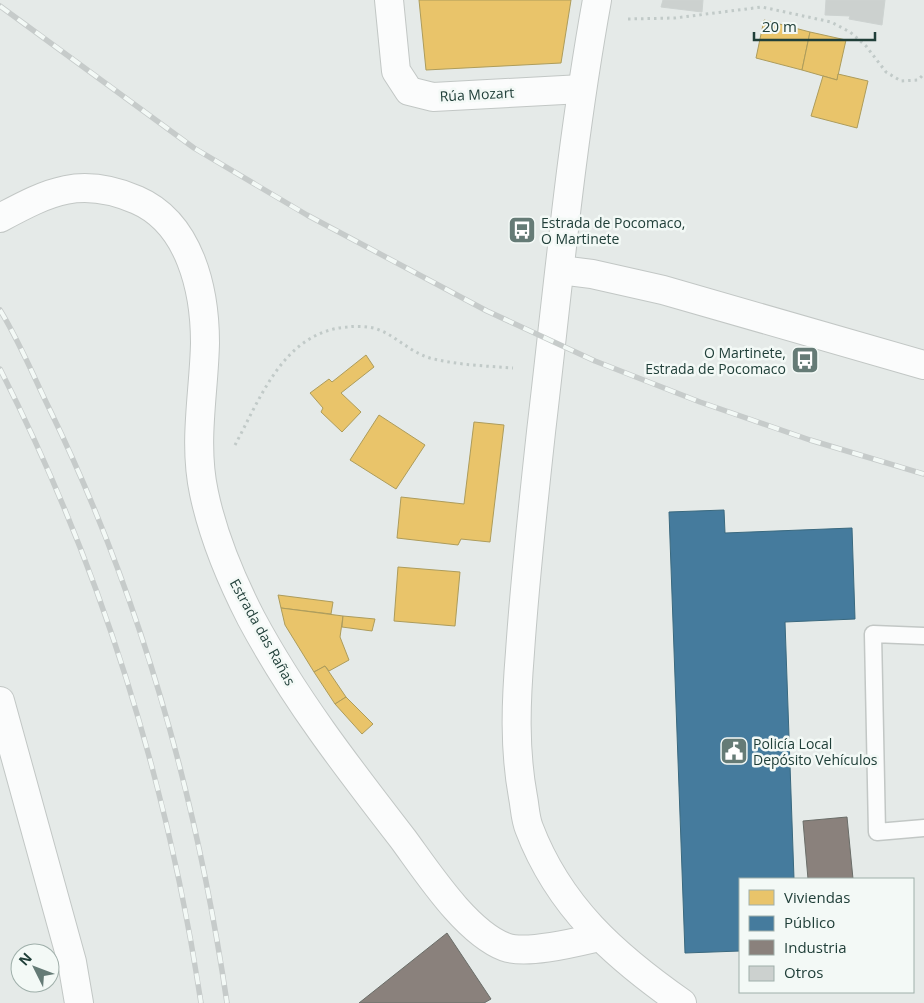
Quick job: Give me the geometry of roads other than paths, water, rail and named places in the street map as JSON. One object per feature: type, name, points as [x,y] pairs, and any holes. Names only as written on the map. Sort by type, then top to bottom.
[{"type":"street","name":"Rúa Mozart","points":[[389,0],[396,71],[410,91],[433,97],[582,89]]},
{"type":"street","points":[[596,10],[582,89],[548,370],[521,632],[516,700],[517,762],[528,825],[548,872],[571,904],[599,936],[637,972],[682,1003]]},
{"type":"street","name":"Estrada das Rañas","points":[[0,218],[41,196],[88,186],[115,191],[144,203],[171,225],[188,252],[199,284],[205,342],[198,422],[199,459],[204,493],[233,581],[285,675],[354,775],[466,919],[485,937],[508,948],[564,945],[599,936]]},
{"type":"street","points":[[560,270],[592,274],[663,290],[924,364]]},
{"type":"street","points":[[0,701],[72,962],[79,1003]]},
{"type":"lane","points":[[924,636],[873,634],[877,832],[924,828]]},
{"type":"railway","points":[[0,6],[194,148],[307,215],[487,311],[595,361],[700,402],[810,440],[924,474]]},
{"type":"railway","points":[[0,310],[26,358],[82,479],[111,551],[137,624],[161,699],[181,774],[199,850],[227,1003]]},
{"type":"railway","points":[[0,369],[36,444],[69,521],[99,599],[126,678],[150,758],[170,839],[201,1003]]},
{"type":"place","name":"Estrada de Pocomaco, O Martinete","points":[[522,230]]},
{"type":"place","name":"O Martinete, Estrada de Pocomaco","points":[[805,360]]},
{"type":"place","name":"Policía Local Depósito Vehículos","points":[[734,751]]}]
